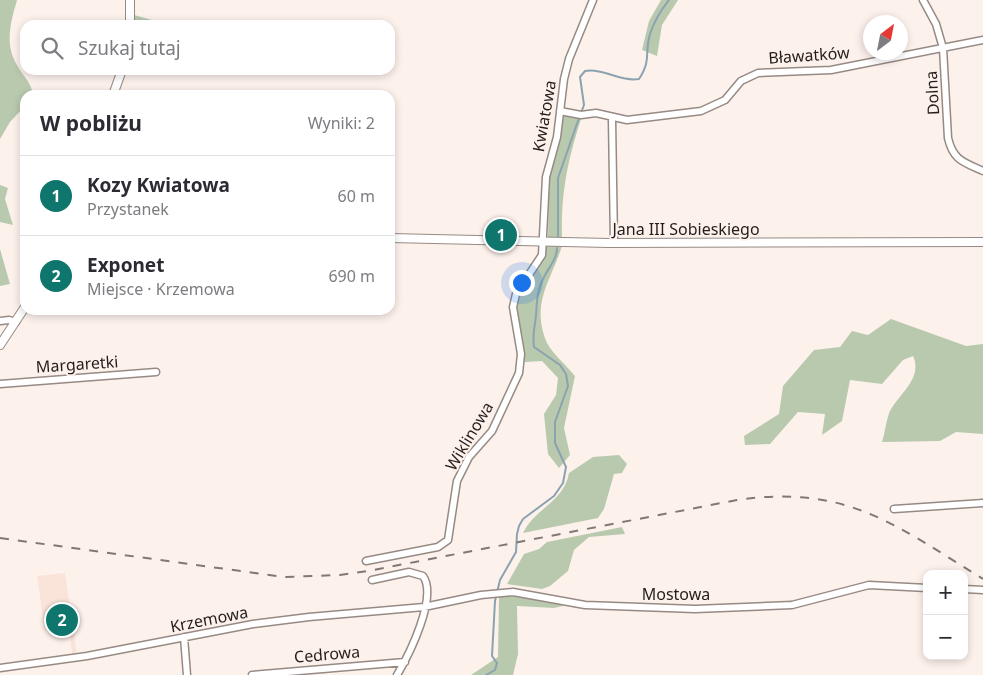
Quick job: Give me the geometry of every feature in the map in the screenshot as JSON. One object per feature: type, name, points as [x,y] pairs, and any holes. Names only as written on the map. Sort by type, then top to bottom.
[{"type":"street","points":[[130,0],[130,20]]},
{"type":"street","name":"Kwiatowa","points":[[544,242],[546,177],[557,137],[568,59],[592,0]]},
{"type":"street","name":"Dolna","points":[[923,0],[936,24],[943,48],[948,138],[951,151],[962,162],[983,170]]},
{"type":"street","name":"Bławatków","points":[[560,111],[580,115],[596,113],[612,119],[643,119],[701,111],[725,100],[742,82],[758,72],[832,70],[983,40]]},
{"type":"street","points":[[115,90],[120,75]]},
{"type":"street","points":[[612,119],[614,243]]},
{"type":"street","name":"Jana III Sobieskiego","points":[[395,238],[614,243],[983,242]]},
{"type":"street","name":"Wiklinowa","points":[[366,561],[438,547],[448,540],[457,481],[469,457],[492,431],[519,373],[521,354],[513,307],[516,294],[542,255],[544,242]]},
{"type":"street","points":[[0,345],[20,315]]},
{"type":"street","points":[[0,321],[9,320],[16,322]]},
{"type":"street","name":"Margaretki","points":[[0,384],[156,372]]},
{"type":"street","points":[[894,509],[983,503]]},
{"type":"street","points":[[372,580],[409,572],[422,576],[426,581],[428,596],[414,642],[397,675]]},
{"type":"street","name":"Mostowa","points":[[424,607],[481,595],[513,592],[585,605],[695,609],[792,605],[868,585],[923,588]]},
{"type":"street","points":[[968,589],[983,590]]},
{"type":"street","name":"Krzemowa","points":[[0,668],[85,656],[184,637],[309,617],[424,607]]},
{"type":"street","points":[[184,637],[187,675]]},
{"type":"street","name":"Cedrowa","points":[[252,675],[404,662]]},
{"type":"shaded area","points":[[65,573],[77,654],[72,654],[69,626],[45,630],[37,576]]},
{"type":"green space","points":[[0,0],[17,0],[10,32],[11,49],[20,70],[20,75],[23,75],[32,90],[20,90],[20,111],[10,122],[0,139]]},
{"type":"green space","points":[[133,0],[135,0],[134,15],[152,20],[132,20]]},
{"type":"green space","points":[[661,0],[678,0],[662,25],[657,56],[642,50],[649,21]]},
{"type":"green space","points":[[563,114],[581,119],[566,178],[562,238],[548,237],[549,177]]},
{"type":"green space","points":[[0,185],[8,188],[5,199],[13,225],[0,222]]},
{"type":"green space","points":[[547,245],[562,246],[541,304],[542,329],[547,343],[556,356],[575,376],[564,428],[570,455],[559,468],[548,454],[544,414],[556,395],[558,378],[542,361],[525,362],[516,314],[517,301],[540,262]]},
{"type":"green space","points":[[0,249],[10,284],[0,286]]},
{"type":"green space","points":[[891,319],[966,346],[983,344],[983,434],[956,432],[940,441],[882,442],[890,411],[913,378],[915,364],[913,356],[903,360],[882,384],[850,380],[842,421],[822,435],[825,414],[798,412],[770,444],[745,445],[744,436],[779,414],[783,386],[814,350],[840,347],[852,331],[868,335]]},
{"type":"green space","points":[[619,455],[627,464],[622,473],[614,474],[604,509],[598,518],[523,533],[528,524],[561,491],[569,473],[593,457]]},
{"type":"green space","points":[[622,527],[625,534],[589,537],[574,550],[568,571],[550,586],[542,589],[507,584],[524,554],[539,549],[547,542]]},
{"type":"green space","points":[[499,597],[541,599],[567,605],[554,608],[517,606],[518,654],[513,675],[471,675],[498,657]]},
{"type":"waterway","points":[[581,113],[584,105],[580,77],[585,71],[599,71],[625,79],[639,79],[647,61],[648,41],[652,30],[658,16],[669,0]]},
{"type":"waterway","points":[[558,236],[558,178],[579,118]]},
{"type":"waterway","points":[[486,675],[495,670],[497,663],[492,656],[495,601],[500,580],[516,552],[519,526],[523,519],[554,496],[563,483],[566,467],[555,443],[555,422],[568,386],[566,374],[560,365],[534,347],[533,342],[539,291],[557,252],[557,248]]},
{"type":"railway","points":[[0,538],[284,577],[340,575],[737,500],[776,497],[809,498],[840,504],[868,513],[923,542],[983,579]]},
{"type":"place","name":"Kozy Kwiatowa","points":[[501,235]]},
{"type":"place","name":"Exponet","points":[[62,620]]}]
